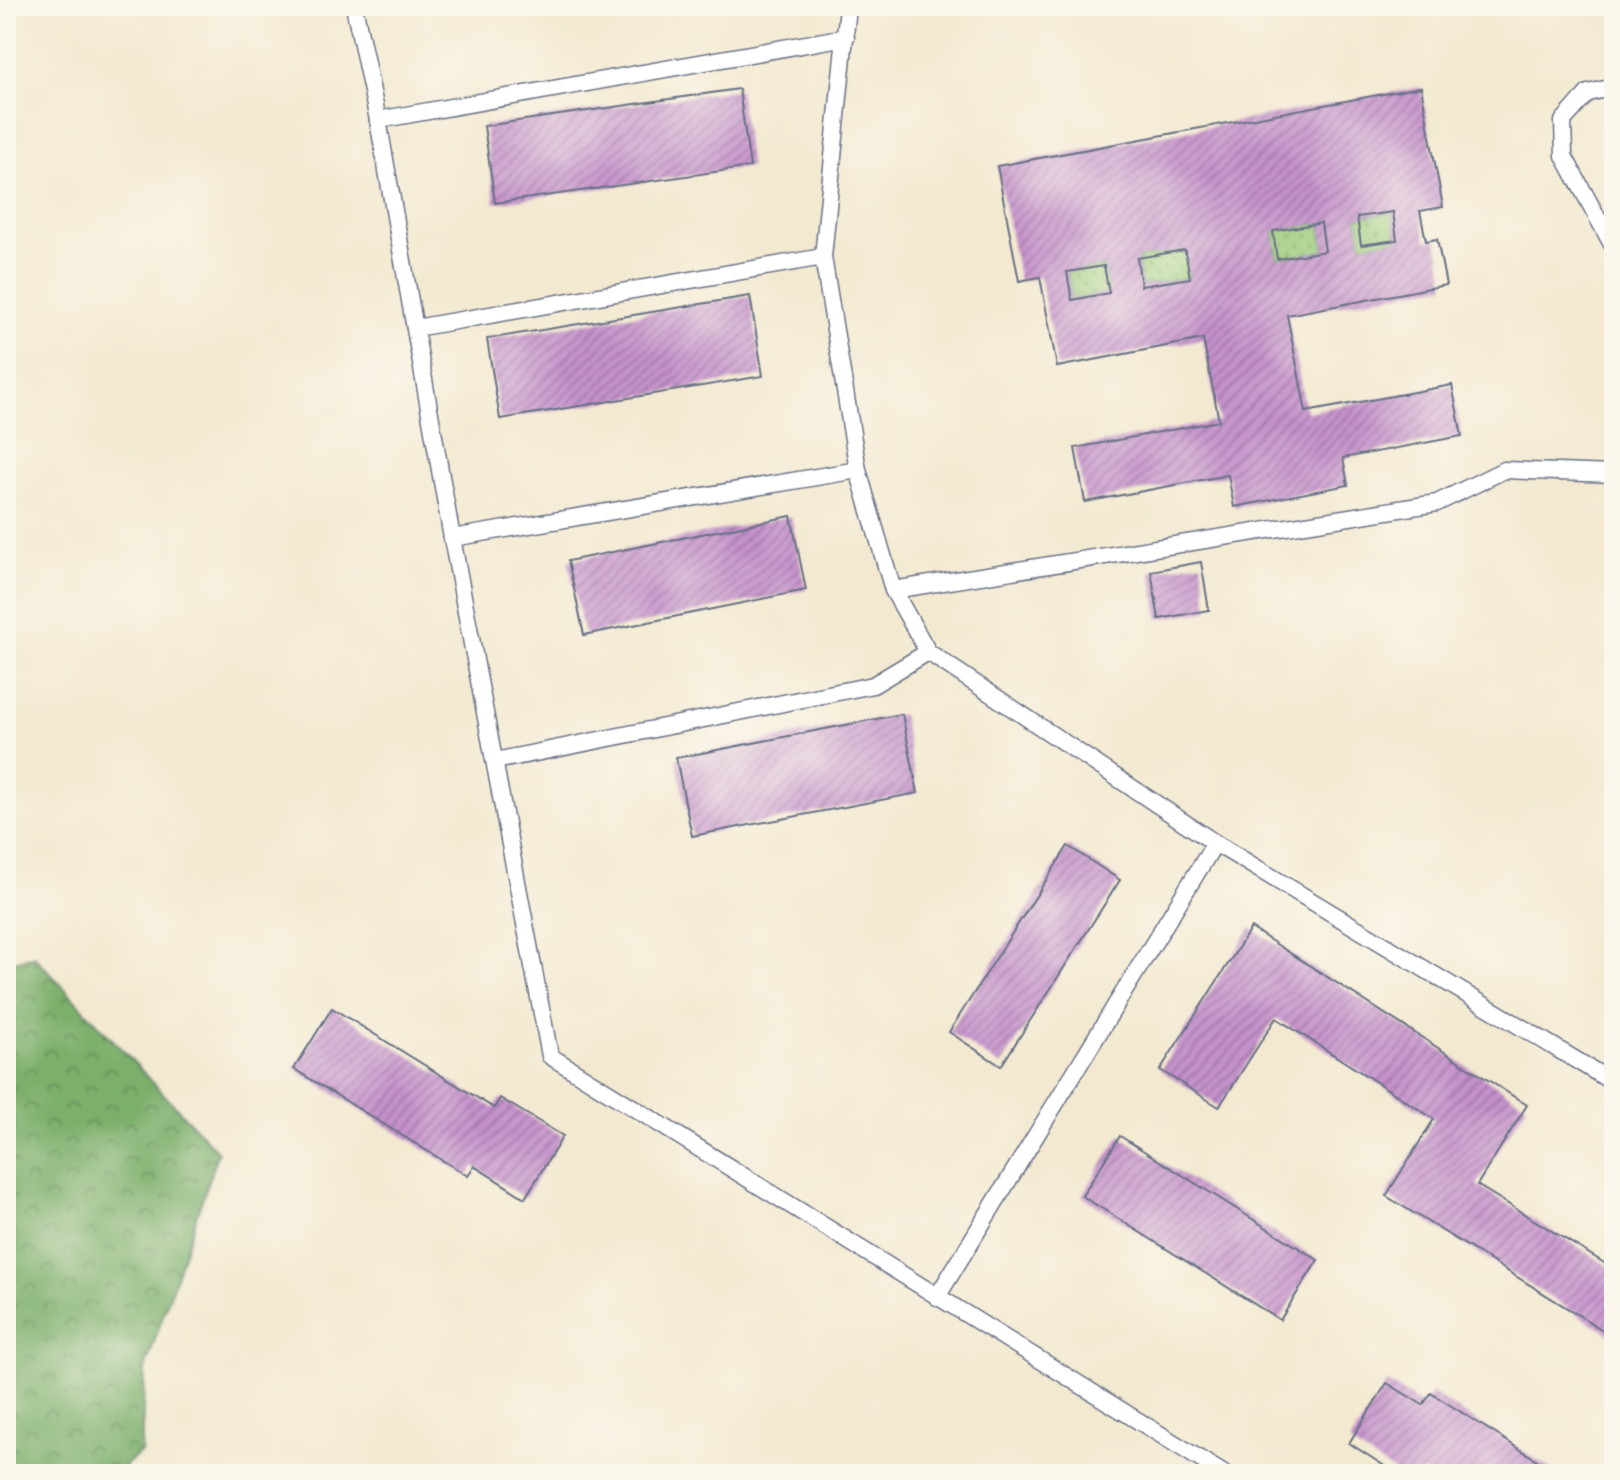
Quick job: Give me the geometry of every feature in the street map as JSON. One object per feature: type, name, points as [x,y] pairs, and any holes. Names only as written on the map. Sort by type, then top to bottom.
[{"type":"lane","points":[[354,6],[378,120],[452,538],[550,1056],[1224,1474]]},
{"type":"lane","points":[[848,6],[823,257],[858,470],[893,590],[928,652],[1215,843],[1614,1083]]},
{"type":"lane","points":[[378,120],[846,37]]},
{"type":"lane","points":[[1614,87],[1588,93],[1563,121],[1564,156],[1614,248]]},
{"type":"lane","points":[[415,328],[823,257]]},
{"type":"lane","points":[[452,538],[858,470]]},
{"type":"lane","points":[[893,590],[1437,503],[1504,470],[1614,474]]},
{"type":"lane","points":[[495,761],[873,685],[928,652]]},
{"type":"lane","points":[[937,1297],[1215,843]]},
{"type":"green space","points":[[1393,212],[1397,240],[1361,245],[1357,217]]},
{"type":"green space","points":[[1321,223],[1325,251],[1277,259],[1273,231]]},
{"type":"green space","points":[[1185,250],[1190,278],[1141,286],[1137,258]]},
{"type":"green space","points":[[1104,266],[1109,293],[1072,300],[1067,272]]},
{"type":"green space","points":[[34,956],[218,1152],[145,1369],[141,1452],[115,1474],[6,1474],[6,963]]},
{"type":"building","points":[[1421,87],[1443,207],[1420,211],[1426,241],[1437,239],[1446,285],[1287,315],[1306,412],[1452,385],[1462,436],[1343,458],[1348,485],[1234,507],[1228,475],[1085,502],[1075,448],[1219,421],[1203,339],[1057,367],[1040,277],[1019,281],[997,166]],"holes":[[[1393,212],[1397,240],[1361,245],[1357,217]],[[1321,223],[1325,251],[1277,259],[1273,231]],[[1185,250],[1190,278],[1141,286],[1137,258]],[[1104,266],[1109,293],[1072,300],[1067,272]]]},
{"type":"building","points":[[739,89],[750,167],[495,203],[484,126]]},
{"type":"building","points":[[750,296],[763,376],[500,419],[487,339]]},
{"type":"building","points":[[791,516],[806,590],[584,635],[568,561]]},
{"type":"building","points":[[1201,562],[1209,610],[1159,619],[1151,571]]},
{"type":"building","points":[[902,714],[918,793],[692,836],[676,758]]},
{"type":"building","points":[[1068,846],[1120,880],[1001,1066],[949,1032]]},
{"type":"building","points":[[1251,928],[1527,1105],[1477,1185],[1614,1269],[1614,1337],[1386,1196],[1434,1119],[1276,1018],[1219,1107],[1160,1070]]},
{"type":"building","points":[[332,1008],[494,1108],[500,1098],[563,1136],[525,1198],[474,1166],[468,1176],[294,1069]]},
{"type":"building","points":[[1120,1136],[1318,1260],[1280,1320],[1082,1196]]},
{"type":"building","points":[[1387,1383],[1423,1405],[1431,1393],[1559,1474],[1397,1474],[1349,1443]]}]
